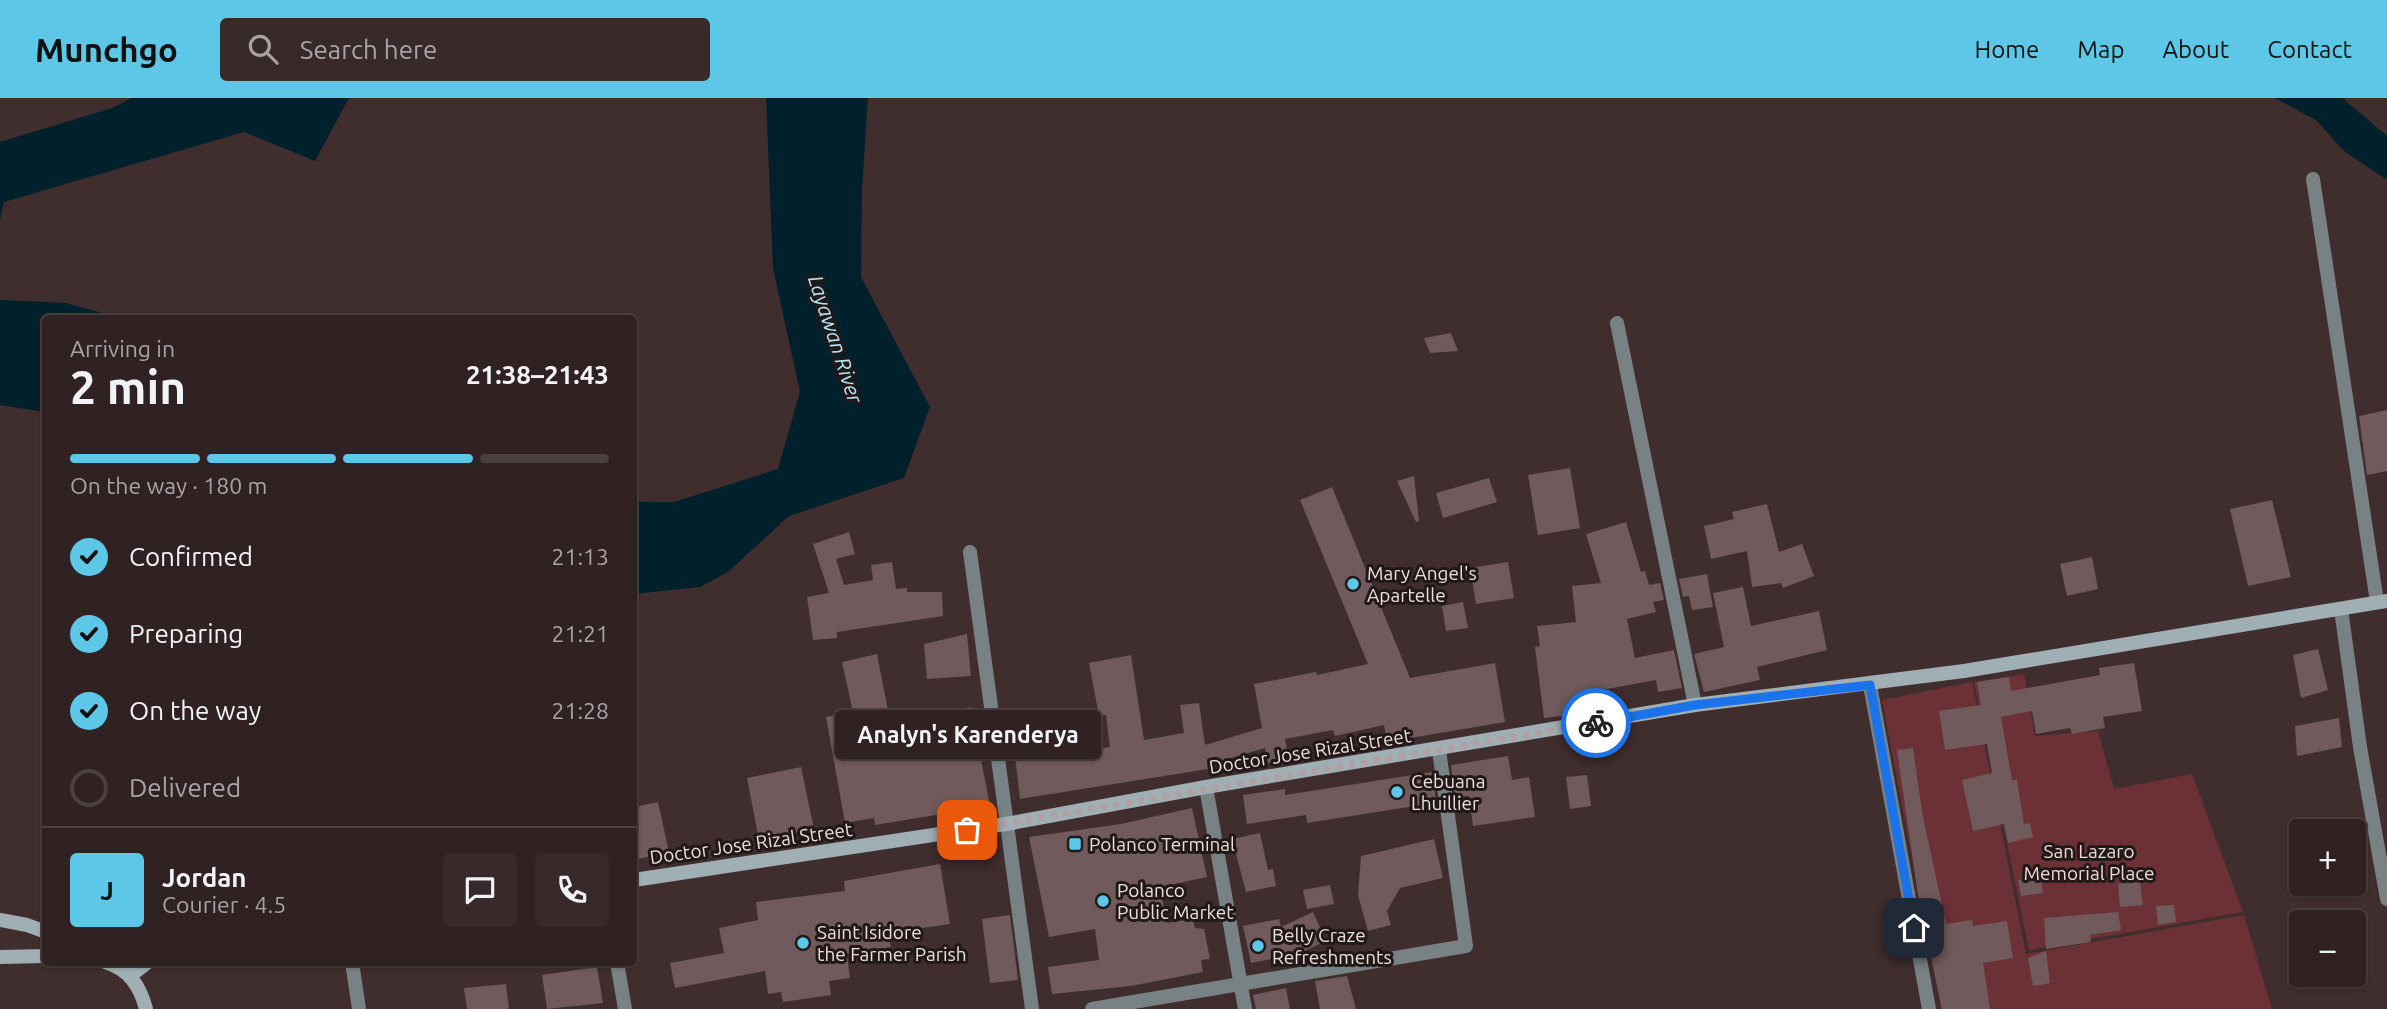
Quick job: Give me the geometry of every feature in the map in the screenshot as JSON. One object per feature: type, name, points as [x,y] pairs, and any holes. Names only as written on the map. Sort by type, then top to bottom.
[{"type":"main road","name":"Doctor Jose Rizal Street","points":[[637,880],[1006,824],[1206,787],[1695,705],[1870,685],[2382,601]]},
{"type":"main road","points":[[0,920],[42,931]]},
{"type":"main road","points":[[0,957],[42,956]]},
{"type":"main road","points":[[112,966],[130,976],[138,985],[146,1009]]},
{"type":"main road","points":[[130,976],[143,966]]},
{"type":"street","points":[[2313,179],[2382,601]]},
{"type":"street","points":[[1616,323],[1695,705]]},
{"type":"street","points":[[970,552],[1032,1009]]},
{"type":"street","points":[[2341,609],[2360,747],[2387,899]]},
{"type":"street","points":[[1870,685],[1929,1009]]},
{"type":"street","points":[[1092,1009],[1466,946],[1439,750]]},
{"type":"street","points":[[1206,787],[1245,1009]]},
{"type":"street","points":[[353,966],[359,1009]]},
{"type":"street","points":[[618,966],[625,1009]]},
{"type":"green space","name":"San Lazaro Memorial Place","points":[[2024,674],[2035,736],[2098,731],[2114,789],[2192,774],[2243,912],[2029,950],[1974,682]]},
{"type":"green space","points":[[1972,682],[2026,954],[2244,915],[2272,1009],[1941,1009],[1882,700]]},
{"type":"water","points":[[132,98],[349,98],[315,161],[244,132],[4,202],[0,220],[0,142],[112,108]]},
{"type":"water","name":"Layawan River","points":[[766,98],[868,98],[862,188],[861,277],[930,407],[904,478],[789,516],[728,572],[700,587],[637,594],[637,502],[674,502],[778,469],[800,392],[773,268]]},
{"type":"water","points":[[2275,98],[2342,98],[2387,136],[2387,180],[2344,151],[2316,120]]},
{"type":"water","points":[[0,300],[66,303],[110,315],[42,315],[42,412],[0,405]]},
{"type":"building","points":[[1451,333],[1458,351],[1430,353],[1424,338]]},
{"type":"building","points":[[2387,410],[2387,471],[2367,475],[2359,416]]},
{"type":"building","points":[[1570,468],[1580,528],[1538,535],[1528,475]]},
{"type":"building","points":[[1414,476],[1419,521],[1416,522],[1397,481]]},
{"type":"building","points":[[1489,478],[1497,502],[1443,518],[1436,493]]},
{"type":"building","points":[[1332,487],[1410,678],[1495,663],[1505,722],[1387,742],[1384,725],[1335,736],[1333,730],[1285,739],[1289,760],[1268,763],[1265,748],[1207,765],[1208,769],[1020,799],[1015,756],[1110,747],[1106,715],[1099,716],[1089,663],[1131,655],[1144,740],[1184,733],[1180,705],[1199,703],[1205,745],[1262,728],[1254,684],[1368,664],[1300,500]]},
{"type":"building","points":[[2272,500],[2291,577],[2248,586],[2230,509]]},
{"type":"building","points":[[1767,504],[1779,552],[1802,544],[1814,576],[1783,588],[1781,583],[1752,587],[1747,551],[1711,559],[1704,526],[1734,519],[1732,512]]},
{"type":"building","points":[[1626,522],[1641,572],[1645,571],[1649,585],[1660,583],[1664,600],[1653,602],[1656,612],[1627,619],[1635,658],[1674,650],[1682,688],[1658,692],[1656,680],[1585,693],[1587,713],[1544,718],[1535,647],[1540,646],[1537,626],[1576,622],[1572,586],[1601,583],[1586,534]]},
{"type":"building","points":[[849,532],[855,554],[836,559],[844,585],[873,580],[871,565],[892,562],[896,589],[907,588],[907,592],[942,592],[943,616],[837,632],[837,638],[813,640],[807,597],[829,593],[813,544]]},
{"type":"building","points":[[2092,557],[2098,589],[2067,596],[2060,564]]},
{"type":"building","points":[[1508,562],[1514,598],[1476,604],[1470,568]]},
{"type":"building","points":[[1707,574],[1713,607],[1692,610],[1689,596],[1683,597],[1679,579]]},
{"type":"building","points":[[1743,587],[1751,626],[1819,611],[1827,650],[1757,667],[1760,680],[1704,692],[1694,654],[1724,647],[1713,593]]},
{"type":"building","points":[[1463,602],[1468,628],[1446,631],[1442,606]]},
{"type":"building","points":[[967,634],[971,676],[927,679],[924,644]]},
{"type":"building","points":[[2318,649],[2328,690],[2301,698],[2293,655]]},
{"type":"building","points":[[877,654],[891,726],[940,718],[939,712],[971,707],[990,806],[875,825],[874,818],[845,823],[826,717],[853,712],[842,662]]},
{"type":"building","points":[[2134,663],[2142,711],[2103,717],[2105,728],[2072,734],[2070,728],[2036,734],[2032,711],[2001,717],[2012,780],[2017,780],[2024,824],[2030,823],[2033,837],[2008,843],[2004,824],[1973,831],[1962,780],[1992,773],[1987,744],[1945,750],[1939,711],[1981,705],[1977,682],[2009,677],[2011,691],[2100,675],[2099,668]]},
{"type":"building","points":[[2339,718],[2342,747],[2297,756],[2295,726]]},
{"type":"building","points":[[1913,748],[1922,812],[1946,924],[1972,920],[1973,926],[2007,921],[2013,958],[1983,963],[1990,1009],[1942,1009],[1918,895],[1897,750]]},
{"type":"building","points":[[1508,756],[1512,780],[1529,777],[1535,817],[1473,826],[1469,796],[1455,797],[1451,765]]},
{"type":"building","points":[[801,767],[814,829],[759,840],[747,778]]},
{"type":"building","points":[[1432,772],[1436,800],[1434,803],[1307,823],[1306,815],[1247,824],[1243,795],[1285,789],[1285,795]]},
{"type":"building","points":[[1587,775],[1591,806],[1570,809],[1566,777]]},
{"type":"building","points":[[658,802],[669,852],[637,859],[637,806]]},
{"type":"building","points":[[1192,808],[1207,877],[1160,887],[1167,923],[1193,919],[1195,928],[1204,929],[1210,959],[1201,960],[1203,972],[1131,986],[1052,994],[1048,967],[1099,960],[1095,929],[1049,937],[1029,837],[1121,824]]},
{"type":"building","points":[[1260,833],[1268,870],[1273,869],[1276,886],[1246,892],[1232,839]]},
{"type":"building","points":[[1434,839],[1443,878],[1400,888],[1387,911],[1391,925],[1368,931],[1358,895],[1361,856]]},
{"type":"building","points":[[940,864],[950,924],[888,933],[891,947],[847,954],[850,978],[829,981],[831,995],[783,1002],[781,992],[768,994],[765,971],[675,988],[670,963],[724,953],[719,928],[758,920],[756,902],[845,891],[844,881]]},
{"type":"building","points":[[2040,876],[2043,893],[2021,896],[2018,880]]},
{"type":"building","points":[[2140,882],[2143,905],[2120,907],[2118,884]]},
{"type":"building","points":[[1330,885],[1334,904],[1307,909],[1303,890]]},
{"type":"building","points":[[2174,905],[2176,922],[2158,925],[2156,906]]},
{"type":"building","points":[[1313,912],[1326,941],[1298,954],[1251,963],[1243,926],[1279,919],[1281,927]]},
{"type":"building","points":[[2118,912],[2121,930],[2090,935],[2091,942],[2046,949],[2044,918]]},
{"type":"building","points":[[1010,915],[1018,980],[990,983],[982,919]]},
{"type":"building","points":[[2046,951],[2050,983],[2033,986],[2028,958]]},
{"type":"building","points":[[597,967],[603,1003],[547,1009],[542,975]]},
{"type":"building","points":[[1347,976],[1356,1009],[1320,1009],[1315,981]]},
{"type":"building","points":[[506,984],[509,1009],[467,1009],[464,988]]},
{"type":"building","points":[[1286,988],[1290,1009],[1256,1009],[1253,995]]},
{"type":"way so far","points":[[967,830],[1206,787],[1596,723]]},
{"type":"place","name":"Mary Angel's Apartelle","points":[[1353,584]]},
{"type":"place","name":"Cebuana Lhuillier","points":[[1397,792]]},
{"type":"place","name":"Analyn's Karenderya","points":[[967,830]]},
{"type":"place","name":"Polanco Terminal","points":[[1075,844]]},
{"type":"place","name":"Polanco Public Market","points":[[1103,901]]},
{"type":"place","name":"Saint Isidore the Farmer Parish","points":[[803,943]]},
{"type":"place","name":"Belly Craze Refreshments","points":[[1258,946]]},
{"type":"route","points":[[1596,723],[1695,705],[1870,685],[1914,928]]}]
